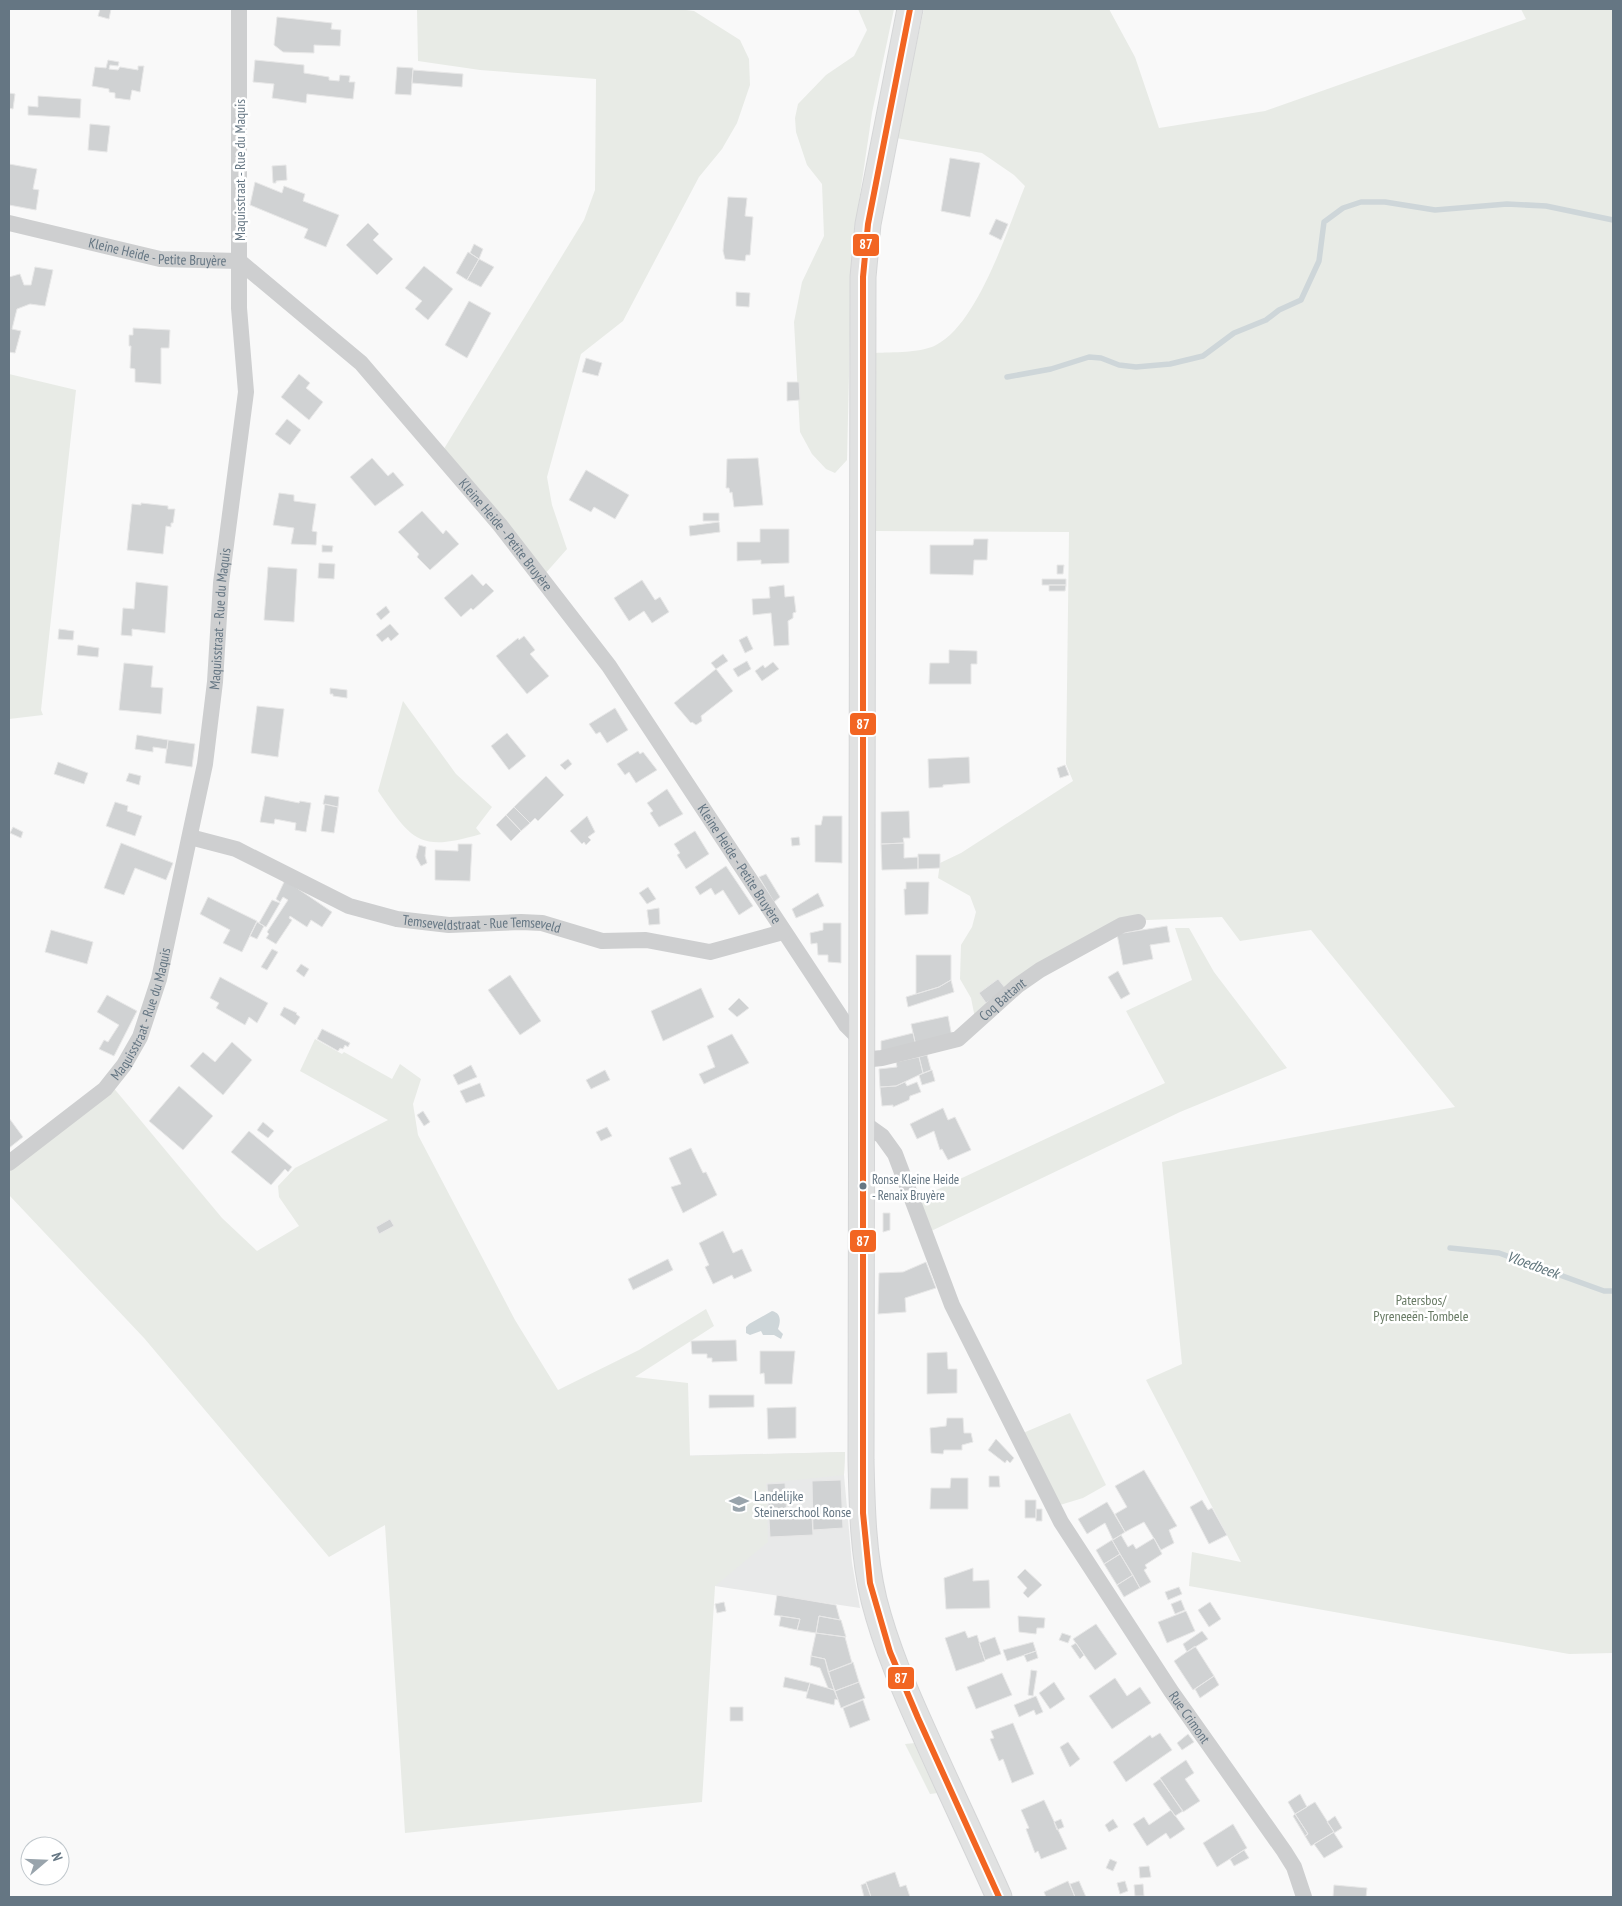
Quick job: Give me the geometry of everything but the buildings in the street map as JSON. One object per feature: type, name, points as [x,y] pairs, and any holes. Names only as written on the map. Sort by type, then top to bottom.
[{"type":"main road","points":[[910,9],[868,224],[863,277],[861,1460],[865,1548],[874,1599],[897,1673],[999,1897]]},
{"type":"street","name":"Maquisstraat - Rue du Maquis","points":[[9,1163],[104,1089],[133,1050],[143,1028],[159,979],[190,837],[210,734],[221,583],[246,392],[239,308],[239,9]]},
{"type":"street","name":"Kleine Heide - Petite Bruyère","points":[[9,223],[160,259],[239,261],[361,363],[500,525],[610,666],[862,1050]]},
{"type":"street","name":"Temseveldstraat - Rue Temseveld","points":[[190,837],[236,848],[349,906],[397,919],[449,925],[542,923],[602,941],[646,940],[710,952],[783,932]]},
{"type":"street","name":"Coq Battant","points":[[862,1050],[882,1058],[958,1039],[1017,986],[1040,970],[1122,925],[1138,922]]},
{"type":"street","name":"Rue Crimont","points":[[861,1121],[882,1136],[895,1154],[952,1305],[1072,1539],[1171,1691],[1284,1851],[1294,1867],[1304,1897]]},
{"type":"shaded area","points":[[772,1311],[779,1318],[778,1329],[783,1334],[781,1339],[774,1335],[763,1335],[761,1331],[750,1335],[746,1333],[746,1327],[749,1324]]},
{"type":"shaded area","name":"Landelijke Steinerschool Ronse","points":[[845,1452],[844,1475],[852,1563],[860,1608],[715,1586],[625,1457]]},
{"type":"green space","points":[[417,9],[678,9],[694,11],[740,40],[749,59],[750,85],[737,123],[722,149],[699,177],[623,321],[581,354],[547,477],[552,505],[567,549],[544,575],[442,452],[584,220],[595,190],[596,79],[480,70],[418,61]]},
{"type":"green space","points":[[858,9],[894,9],[872,113],[852,249],[847,460],[835,473],[826,469],[812,454],[800,432],[794,322],[802,282],[824,236],[822,184],[807,165],[796,132],[795,118],[798,104],[826,75],[854,56],[867,30]]},
{"type":"green space","name":"Patersbos/ Pyreneeën-Tombele","points":[[924,9],[1109,9],[1135,57],[1159,128],[1265,111],[1526,19],[1521,9],[1613,9],[1613,1653],[1569,1654],[1189,1586],[1192,1552],[1241,1562],[1146,1380],[1182,1364],[1162,1162],[1455,1107],[1311,930],[1240,941],[1222,917],[1123,921],[975,1018],[971,998],[960,979],[961,945],[972,927],[976,912],[970,896],[938,878],[940,863],[961,853],[1073,781],[1066,764],[1069,532],[875,531],[875,353],[907,352],[930,348],[951,334],[978,297],[990,273],[1025,186],[1014,175],[982,153],[896,138]]},
{"type":"green space","points":[[9,374],[76,390],[41,710],[43,715],[9,719]]},
{"type":"green space","points":[[403,701],[456,774],[492,807],[476,828],[481,834],[444,842],[430,842],[419,838],[400,822],[378,791]]},
{"type":"green space","points":[[1175,928],[1189,928],[1214,972],[1287,1068],[1180,1112],[927,1233],[915,1200],[1165,1083],[1126,1011],[1192,980]]},
{"type":"green space","points":[[315,1039],[342,1054],[344,1052],[392,1079],[400,1064],[421,1079],[413,1104],[418,1135],[515,1320],[558,1390],[639,1350],[706,1309],[714,1326],[635,1377],[688,1383],[690,1456],[845,1452],[844,1475],[766,1483],[768,1542],[715,1586],[702,1802],[405,1833],[385,1525],[329,1557],[144,1338],[9,1195],[9,1168],[112,1086],[222,1218],[257,1251],[299,1226],[279,1197],[278,1186],[295,1168],[388,1120],[300,1071]]},
{"type":"green space","points":[[1070,1413],[1106,1485],[1083,1498],[1060,1505],[1023,1433]]},
{"type":"green space","points":[[915,1743],[938,1793],[930,1794],[905,1744]]},
{"type":"waterway","points":[[1007,377],[1051,369],[1089,357],[1101,358],[1119,365],[1136,367],[1170,364],[1203,356],[1234,333],[1266,320],[1279,310],[1301,300],[1319,261],[1324,222],[1343,208],[1361,202],[1385,202],[1435,210],[1507,204],[1546,206],[1613,220]]},
{"type":"waterway","name":"Vloedbeek","points":[[1450,1248],[1499,1253],[1604,1291],[1613,1291]]},
{"type":"transit line","name":"87","points":[[910,9],[868,224],[863,277],[863,1513],[870,1583],[890,1652],[999,1897]]},
{"type":"place","name":"Ronse Kleine Heide - Renaix Bruyère","points":[[863,1186]]},
{"type":"place","name":"Landelijke Steinerschool Ronse","points":[[739,1504]]}]
